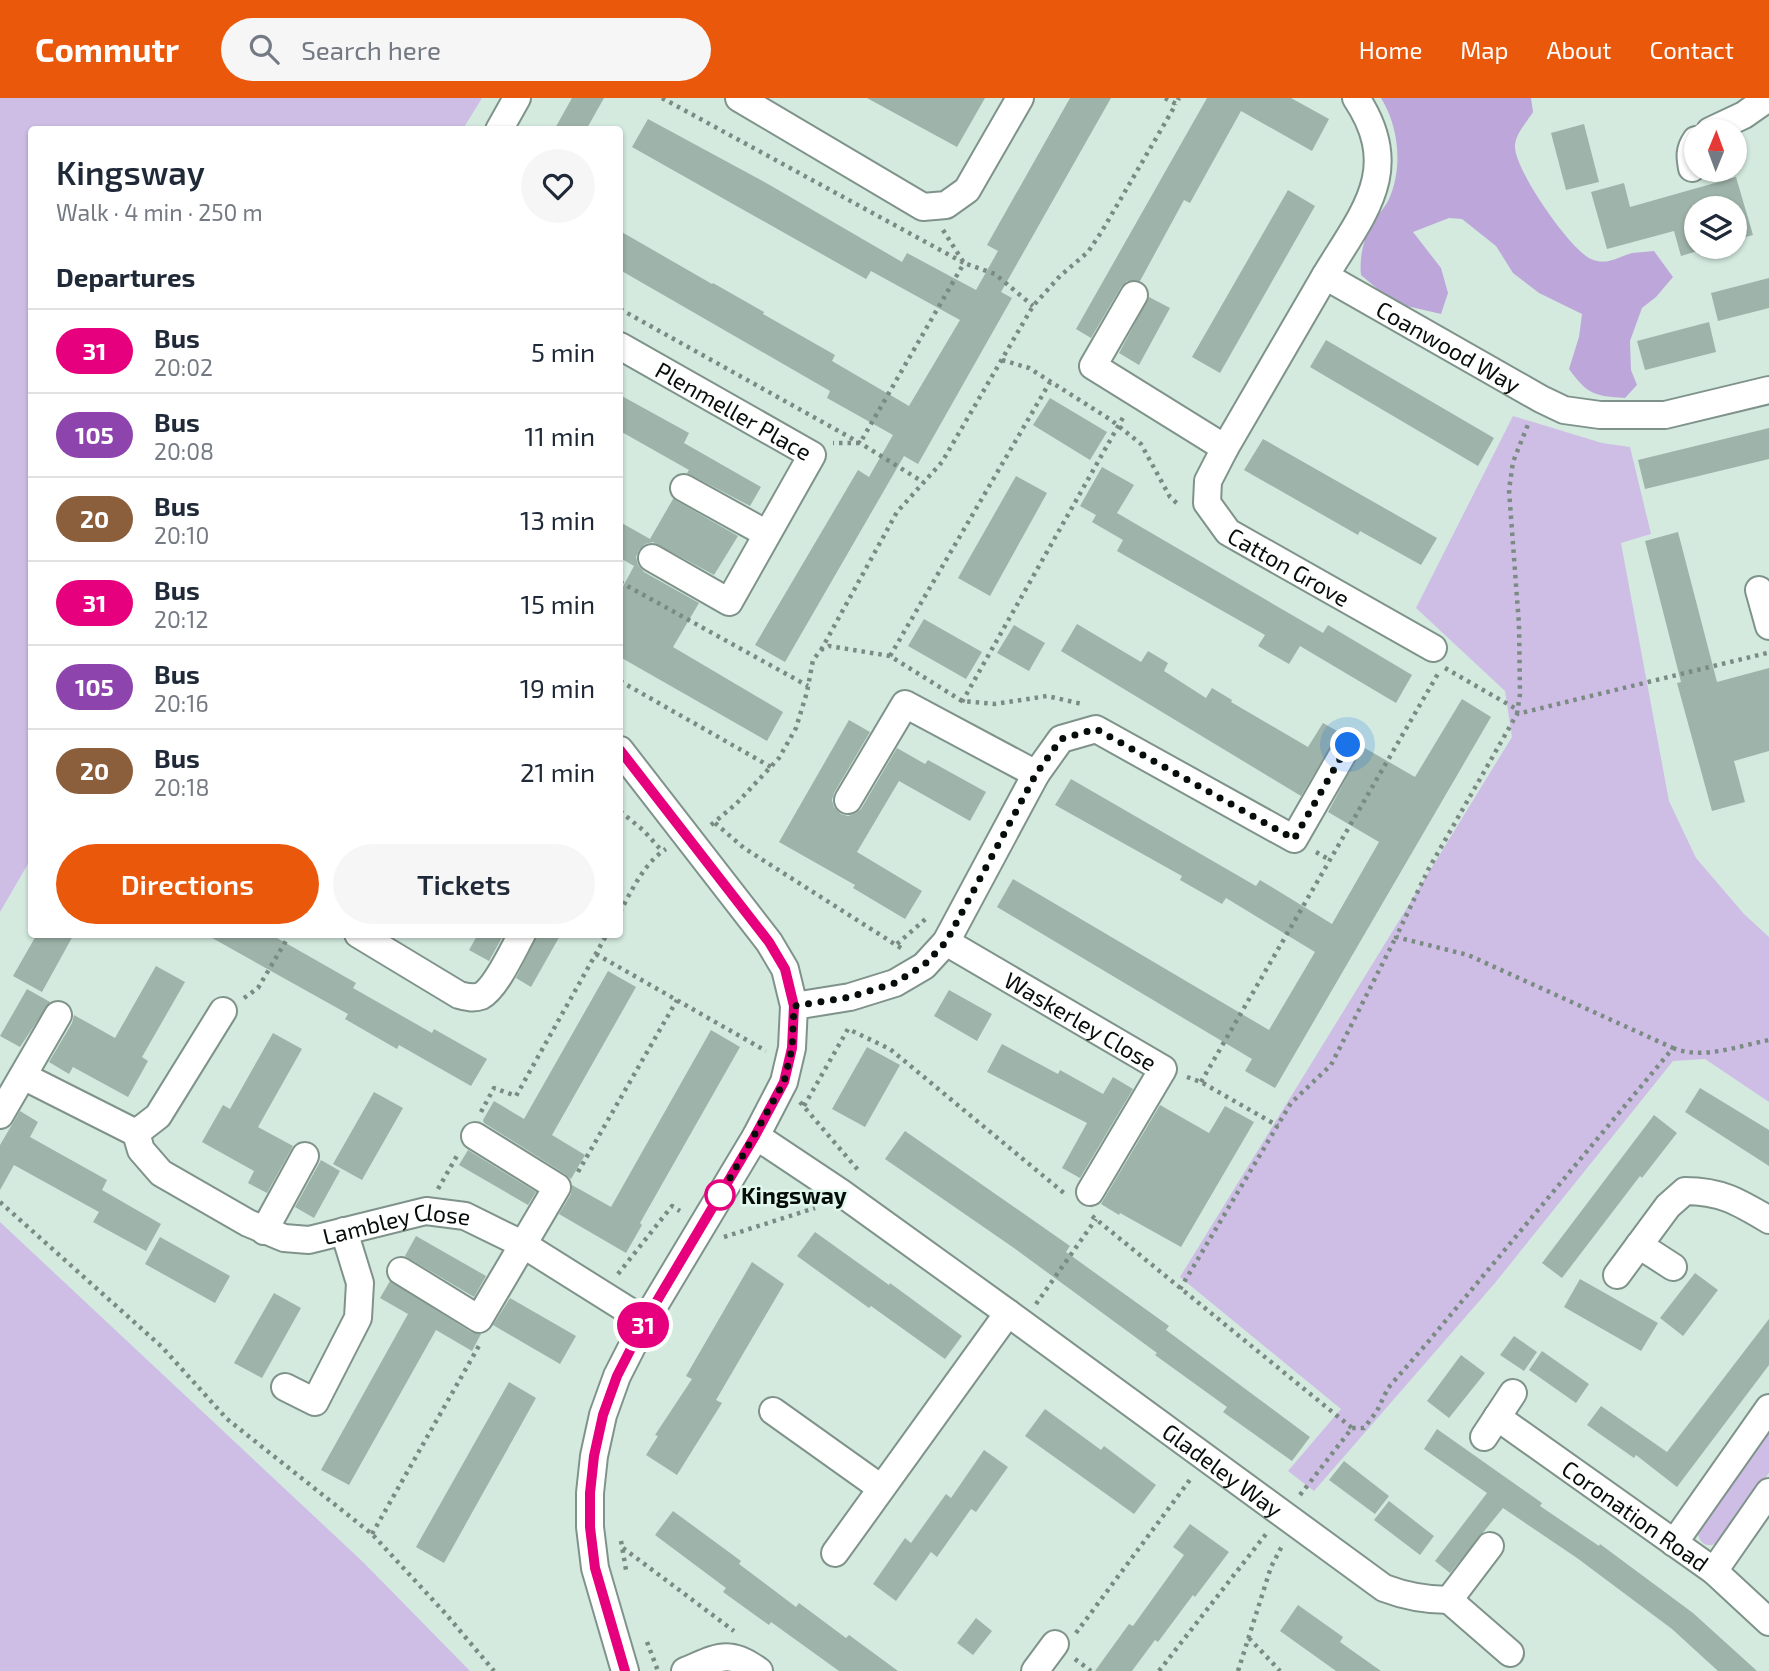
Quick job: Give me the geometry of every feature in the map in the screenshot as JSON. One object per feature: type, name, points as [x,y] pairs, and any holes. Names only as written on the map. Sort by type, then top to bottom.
[{"type":"street","points":[[501,126],[517,98]]},
{"type":"street","points":[[739,98],[923,207],[946,205],[967,190],[1020,98]]},
{"type":"street","points":[[1325,276],[1370,202],[1379,172],[1377,145],[1370,119],[1356,98]]},
{"type":"street","points":[[1736,119],[1768,98]]},
{"type":"street","name":"Coanwood Way","points":[[1325,276],[1564,410],[1600,415],[1665,415],[1769,390]]},
{"type":"street","name":"Catton Grove","points":[[1325,276],[1225,448],[1208,481],[1207,503],[1228,531],[1438,657]]},
{"type":"street","points":[[1135,295],[1093,366],[1225,448]]},
{"type":"street","name":"Plenmeller Place","points":[[623,348],[812,455],[729,602],[652,558]]},
{"type":"street","points":[[684,488],[767,534]]},
{"type":"street","points":[[1759,590],[1769,626]]},
{"type":"street","points":[[848,800],[905,704],[1036,774]]},
{"type":"street","points":[[794,1006],[850,997],[895,983],[924,965],[946,942],[1036,774],[1061,739],[1096,729],[1294,839],[1348,745]]},
{"type":"street","points":[[623,754],[769,942],[785,969],[794,1006],[784,1082],[645,1321],[617,1376],[603,1415],[591,1480],[590,1527],[595,1568],[625,1671]]},
{"type":"street","points":[[365,938],[459,995],[472,998],[483,995],[493,984],[520,938]]},
{"type":"street","name":"Waskerley Close","points":[[946,942],[1163,1069],[1090,1192]]},
{"type":"street","points":[[23,1076],[136,1133],[158,1116],[223,1011]]},
{"type":"street","points":[[0,1115],[58,1015]]},
{"type":"street","name":"Lambley Close","points":[[136,1133],[141,1150],[161,1173],[264,1231],[284,1238],[309,1240],[426,1211],[465,1216],[524,1245],[645,1321]]},
{"type":"street","name":"Lambley Close","points":[[401,1270],[479,1319],[557,1187],[471,1133]]},
{"type":"street","name":"Gladeley Way","points":[[755,1136],[840,1192],[1384,1588],[1403,1595],[1449,1600]]},
{"type":"street","points":[[264,1231],[305,1156]]},
{"type":"street","points":[[1617,1275],[1668,1206],[1685,1191],[1709,1191],[1742,1203],[1769,1220]]},
{"type":"street","points":[[285,1387],[315,1402],[358,1318],[360,1283],[344,1231]]},
{"type":"street","points":[[1639,1245],[1672,1267]]},
{"type":"street","points":[[835,1553],[881,1488],[1015,1318]]},
{"type":"street","name":"Coronation Road","points":[[1513,1393],[1491,1427],[1714,1570],[1769,1622]]},
{"type":"street","points":[[1674,1543],[1769,1408]]},
{"type":"street","points":[[773,1411],[881,1488]]},
{"type":"street","points":[[1714,1570],[1769,1492]]},
{"type":"street","points":[[1490,1546],[1449,1600],[1510,1653]]},
{"type":"street","points":[[1035,1671],[1064,1642]]},
{"type":"street","points":[[685,1671],[724,1656],[739,1659],[759,1671]]},
{"type":"path","points":[[662,98],[964,263],[995,274],[1033,306]]},
{"type":"path","points":[[1165,98],[1175,104]]},
{"type":"path","points":[[821,650],[897,512],[942,462],[1033,306],[1060,276],[1088,252],[1179,98]]},
{"type":"path","points":[[946,205],[942,229],[964,263]]},
{"type":"path","points":[[860,443],[964,263]]},
{"type":"path","points":[[623,311],[860,443],[923,482]]},
{"type":"path","points":[[1002,360],[1029,368],[1141,444],[1170,497],[1187,512]]},
{"type":"path","points":[[890,656],[1050,382]]},
{"type":"path","points":[[948,727],[1137,393]]},
{"type":"path","points":[[1180,1289],[1291,1103],[1331,1065],[1428,870],[1517,712],[1520,694],[1519,636],[1508,490],[1513,462],[1541,399]]},
{"type":"path","points":[[623,584],[808,687]]},
{"type":"path","points":[[1201,1082],[1438,657],[1517,712],[1769,653]]},
{"type":"path","points":[[623,683],[771,767]]},
{"type":"path","points":[[623,814],[644,831],[662,852]]},
{"type":"path","points":[[715,823],[744,848],[897,943],[924,965]]},
{"type":"path","points":[[623,907],[640,876],[662,852],[687,838]]},
{"type":"path","points":[[1396,937],[1468,955],[1685,1053],[1700,1054],[1769,1040]]},
{"type":"path","points":[[223,1011],[258,988],[288,938]]},
{"type":"path","points":[[426,1211],[494,1088],[516,1096],[605,938]]},
{"type":"path","points":[[596,954],[788,1063]]},
{"type":"path","points":[[1284,1515],[1352,1428],[1364,1428],[1377,1411],[1388,1388],[1673,1048]]},
{"type":"path","points":[[1163,1069],[1201,1082],[1278,1126]]},
{"type":"path","points":[[0,1202],[162,1347],[227,1419],[372,1534],[494,1671]]},
{"type":"path","points":[[606,1296],[617,1276],[672,1206],[726,1238],[810,1208],[819,1208]]},
{"type":"path","points":[[1015,1318],[1096,1219]]},
{"type":"path","points":[[719,1249],[733,1227]]},
{"type":"path","points":[[1064,1642],[1197,1471]]},
{"type":"path","points":[[590,1527],[622,1547],[739,1635]]},
{"type":"path","points":[[620,1532],[627,1581]]},
{"type":"path","points":[[1159,1671],[1266,1534]]},
{"type":"path","points":[[1238,1671],[1271,1567],[1282,1546]]},
{"type":"path","points":[[644,1635],[658,1671]]},
{"type":"path","points":[[1248,1637],[1280,1671]]},
{"type":"shaded area","points":[[0,98],[482,98],[465,126],[28,126],[28,864],[0,912]]},
{"type":"shaded area","points":[[1381,98],[1531,98],[1533,112],[1517,136],[1517,156],[1533,189],[1557,225],[1570,241],[1591,259],[1607,261],[1632,253],[1654,251],[1673,277],[1656,297],[1642,308],[1630,341],[1631,370],[1637,385],[1625,398],[1598,395],[1586,389],[1569,369],[1579,337],[1582,314],[1539,293],[1513,273],[1496,246],[1462,219],[1449,218],[1413,232],[1441,268],[1448,293],[1441,314],[1394,303],[1361,275],[1365,241],[1373,222],[1389,199],[1396,174],[1395,135]]},
{"type":"shaded area","points":[[1513,416],[1602,443],[1630,447],[1651,534],[1621,543],[1669,801],[1696,858],[1744,914],[1769,937],[1769,1102],[1705,1059],[1673,1061],[1495,1283],[1314,1491],[1288,1471],[1341,1409],[1180,1277],[1512,737],[1505,691],[1416,608]]},
{"type":"shaded area","points":[[0,1222],[363,1562],[470,1671],[0,1671]]},
{"type":"shaded area","points":[[1769,1429],[1769,1473],[1720,1541],[1711,1545],[1704,1544],[1699,1538],[1698,1529]]},
{"type":"building","points":[[572,98],[604,98],[588,126],[556,126]]},
{"type":"building","points":[[867,98],[985,98],[957,147]]},
{"type":"building","points":[[1070,98],[1111,98],[1001,292],[1012,298],[918,464],[904,456],[785,662],[755,645],[858,470],[869,477],[893,435],[827,398],[830,391],[623,272],[623,233],[835,355],[832,361],[909,406],[960,320],[871,271],[866,279],[632,147],[648,119],[768,184],[902,262],[907,253],[976,290],[998,251],[987,245]]},
{"type":"building","points":[[1207,98],[1291,98],[1329,119],[1312,151],[1241,111],[1190,203],[1184,200],[1140,281],[1127,281],[1121,287],[1091,338],[1076,329]]},
{"type":"building","points":[[1584,124],[1599,182],[1566,190],[1551,133]]},
{"type":"building","points":[[1718,182],[1737,182],[1742,196],[1684,196],[1684,255],[1681,256],[1674,231],[1607,249],[1591,192],[1624,183],[1630,207]]},
{"type":"building","points":[[1288,190],[1315,206],[1220,373],[1192,357]]},
{"type":"building","points":[[1747,215],[1753,235],[1747,237]]},
{"type":"building","points":[[1769,278],[1769,308],[1718,321],[1711,293]]},
{"type":"building","points":[[1149,297],[1170,308],[1139,365],[1119,353]]},
{"type":"building","points":[[1709,322],[1716,352],[1645,370],[1637,341]]},
{"type":"building","points":[[1326,340],[1494,438],[1478,466],[1310,367]]},
{"type":"building","points":[[623,397],[689,433],[684,443],[761,487],[750,506],[687,473],[689,470],[623,433]]},
{"type":"building","points":[[1050,398],[1107,432],[1090,460],[1033,425]]},
{"type":"building","points":[[1769,428],[1769,459],[1645,489],[1638,460]]},
{"type":"building","points":[[1263,439],[1437,538],[1421,565],[1360,531],[1358,535],[1244,470]]},
{"type":"building","points":[[1102,467],[1134,485],[1117,513],[1323,633],[1328,625],[1412,675],[1396,703],[1300,646],[1289,664],[1258,646],[1265,635],[1117,551],[1123,540],[1092,522],[1096,515],[1080,506]]},
{"type":"building","points":[[1016,476],[1047,493],[990,596],[958,578]]},
{"type":"building","points":[[673,499],[738,536],[714,575],[653,542],[645,544],[636,557],[644,572],[699,603],[673,647],[783,712],[767,741],[623,659],[623,586],[634,566],[623,560],[623,524],[650,539]]},
{"type":"building","points":[[1678,532],[1717,682],[1769,668],[1769,751],[1734,761],[1745,802],[1712,811],[1677,683],[1681,682],[1645,541]]},
{"type":"building","points":[[924,619],[982,652],[966,679],[908,646]]},
{"type":"building","points":[[1077,624],[1141,662],[1148,651],[1168,663],[1164,671],[1206,698],[1212,688],[1308,747],[1323,723],[1339,732],[1301,796],[1061,651]]},
{"type":"building","points":[[1014,625],[1045,643],[1029,671],[997,653]]},
{"type":"building","points":[[1462,699],[1491,717],[1275,1088],[1245,1071],[1252,1059],[997,907],[1013,879],[1269,1030],[1315,952],[1226,898],[1222,904],[1180,880],[1182,876],[1055,805],[1071,779],[1256,886],[1260,880],[1332,924],[1379,842],[1328,812],[1363,747],[1415,777]]},
{"type":"building","points":[[849,720],[870,732],[834,793],[834,807],[841,814],[848,816],[861,809],[897,748],[925,764],[928,760],[986,792],[970,821],[899,781],[857,852],[922,891],[905,919],[853,888],[855,885],[779,842]]},
{"type":"building","points":[[35,938],[72,938],[42,992],[13,976]]},
{"type":"building","points":[[212,938],[277,938],[356,983],[353,988],[432,1033],[434,1029],[487,1059],[471,1086],[399,1045],[397,1049],[345,1019],[348,1014]]},
{"type":"building","points":[[476,938],[502,938],[489,961],[469,950]]},
{"type":"building","points":[[536,938],[559,938],[531,987],[516,978]]},
{"type":"building","points":[[156,966],[185,982],[142,1057],[148,1061],[128,1097],[73,1067],[69,1074],[49,1062],[74,1015],[115,1038]]},
{"type":"building","points":[[608,971],[636,987],[552,1135],[585,1155],[571,1179],[483,1120],[494,1101],[524,1119]]},
{"type":"building","points":[[27,989],[50,1002],[20,1047],[0,1036]]},
{"type":"building","points":[[949,990],[992,1014],[977,1041],[934,1016]]},
{"type":"building","points":[[711,1030],[740,1047],[640,1223],[642,1225],[626,1253],[559,1214],[571,1194],[572,1185],[611,1207]]},
{"type":"building","points":[[273,1033],[302,1049],[258,1127],[293,1146],[267,1193],[248,1183],[254,1171],[202,1142],[223,1105],[230,1109]]},
{"type":"building","points":[[1002,1044],[1058,1074],[1060,1070],[1103,1094],[1113,1077],[1133,1089],[1080,1178],[1062,1168],[1087,1123],[987,1072]]},
{"type":"building","points":[[867,1047],[900,1065],[865,1127],[832,1109]]},
{"type":"building","points":[[1700,1088],[1769,1130],[1769,1166],[1685,1112]]},
{"type":"building","points":[[374,1092],[403,1108],[362,1180],[333,1164]]},
{"type":"building","points":[[1160,1105],[1209,1133],[1225,1106],[1254,1122],[1181,1247],[1101,1204]]},
{"type":"building","points":[[20,1111],[38,1122],[30,1137],[107,1180],[102,1190],[161,1224],[146,1251],[93,1222],[99,1212],[14,1165],[0,1190],[0,1145]]},
{"type":"building","points":[[1654,1115],[1677,1133],[1642,1178],[1640,1176],[1562,1278],[1542,1263]]},
{"type":"building","points":[[905,1131],[1070,1246],[1066,1252],[1169,1326],[1166,1330],[1310,1437],[1292,1461],[1223,1412],[1227,1407],[1155,1355],[1157,1353],[1014,1248],[885,1159]]},
{"type":"building","points":[[468,1150],[536,1192],[528,1205],[459,1165]]},
{"type":"building","points":[[321,1160],[340,1171],[314,1218],[295,1207]]},
{"type":"building","points":[[815,1232],[962,1336],[945,1359],[797,1256]]},
{"type":"building","points":[[416,1236],[486,1276],[474,1297],[405,1256]]},
{"type":"building","points":[[160,1237],[230,1276],[215,1303],[145,1264]]},
{"type":"building","points":[[752,1262],[784,1284],[716,1400],[722,1403],[677,1475],[646,1455],[658,1436],[655,1435],[692,1379],[686,1376]]},
{"type":"building","points":[[1695,1273],[1718,1290],[1683,1336],[1660,1318]]},
{"type":"building","points":[[1580,1279],[1658,1323],[1641,1351],[1564,1307]]},
{"type":"building","points":[[390,1281],[471,1332],[481,1334],[472,1351],[436,1330],[349,1485],[321,1470],[408,1314],[380,1298]]},
{"type":"building","points":[[274,1293],[301,1308],[262,1378],[234,1363]]},
{"type":"building","points":[[510,1298],[576,1336],[560,1364],[493,1325]]},
{"type":"building","points":[[1769,1319],[1769,1365],[1677,1487],[1636,1455],[1634,1458],[1587,1425],[1601,1406],[1667,1452]]},
{"type":"building","points":[[1514,1336],[1537,1352],[1524,1371],[1500,1355]]},
{"type":"building","points":[[1542,1351],[1589,1384],[1576,1403],[1529,1370]]},
{"type":"building","points":[[1461,1355],[1485,1373],[1449,1418],[1427,1401]]},
{"type":"building","points":[[509,1382],[536,1398],[444,1563],[416,1547]]},
{"type":"building","points":[[1045,1409],[1101,1450],[1104,1446],[1156,1485],[1134,1514],[1025,1436]]},
{"type":"building","points":[[1437,1429],[1542,1503],[1540,1506],[1599,1546],[1600,1544],[1693,1613],[1757,1671],[1718,1671],[1672,1629],[1577,1558],[1503,1508],[1450,1573],[1435,1561],[1487,1493],[1424,1449]]},
{"type":"building","points":[[984,1450],[1008,1467],[976,1512],[971,1509],[937,1557],[931,1552],[896,1601],[873,1584],[905,1538],[911,1543],[946,1494],[951,1498]]},
{"type":"building","points":[[1344,1461],[1389,1496],[1375,1514],[1329,1480]]},
{"type":"building","points":[[1389,1501],[1434,1536],[1420,1555],[1374,1520]]},
{"type":"building","points":[[673,1511],[741,1561],[739,1564],[796,1607],[799,1603],[846,1638],[849,1635],[898,1671],[839,1671],[771,1622],[769,1625],[723,1592],[726,1588],[655,1535]]},
{"type":"building","points":[[1190,1524],[1229,1552],[1132,1671],[1095,1671],[1129,1624],[1133,1626],[1184,1555],[1173,1547]]},
{"type":"building","points":[[1298,1605],[1343,1637],[1340,1642],[1381,1671],[1336,1671],[1280,1631]]},
{"type":"building","points":[[976,1618],[992,1631],[973,1655],[957,1643]]},
{"type":"bus line","name":"31","points":[[623,754],[769,942],[785,969],[794,1006],[792,1048],[784,1082],[645,1321],[617,1376],[603,1415],[594,1456],[590,1527],[595,1568],[625,1671]]},
{"type":"place","name":"Kingsway","points":[[720,1195]]},
{"type":"route","points":[[720,1195],[716,1203],[784,1082],[792,1048],[794,1006],[850,997],[895,983],[924,965],[946,942],[1036,774],[1061,739],[1096,729],[1294,839],[1348,745]]}]
